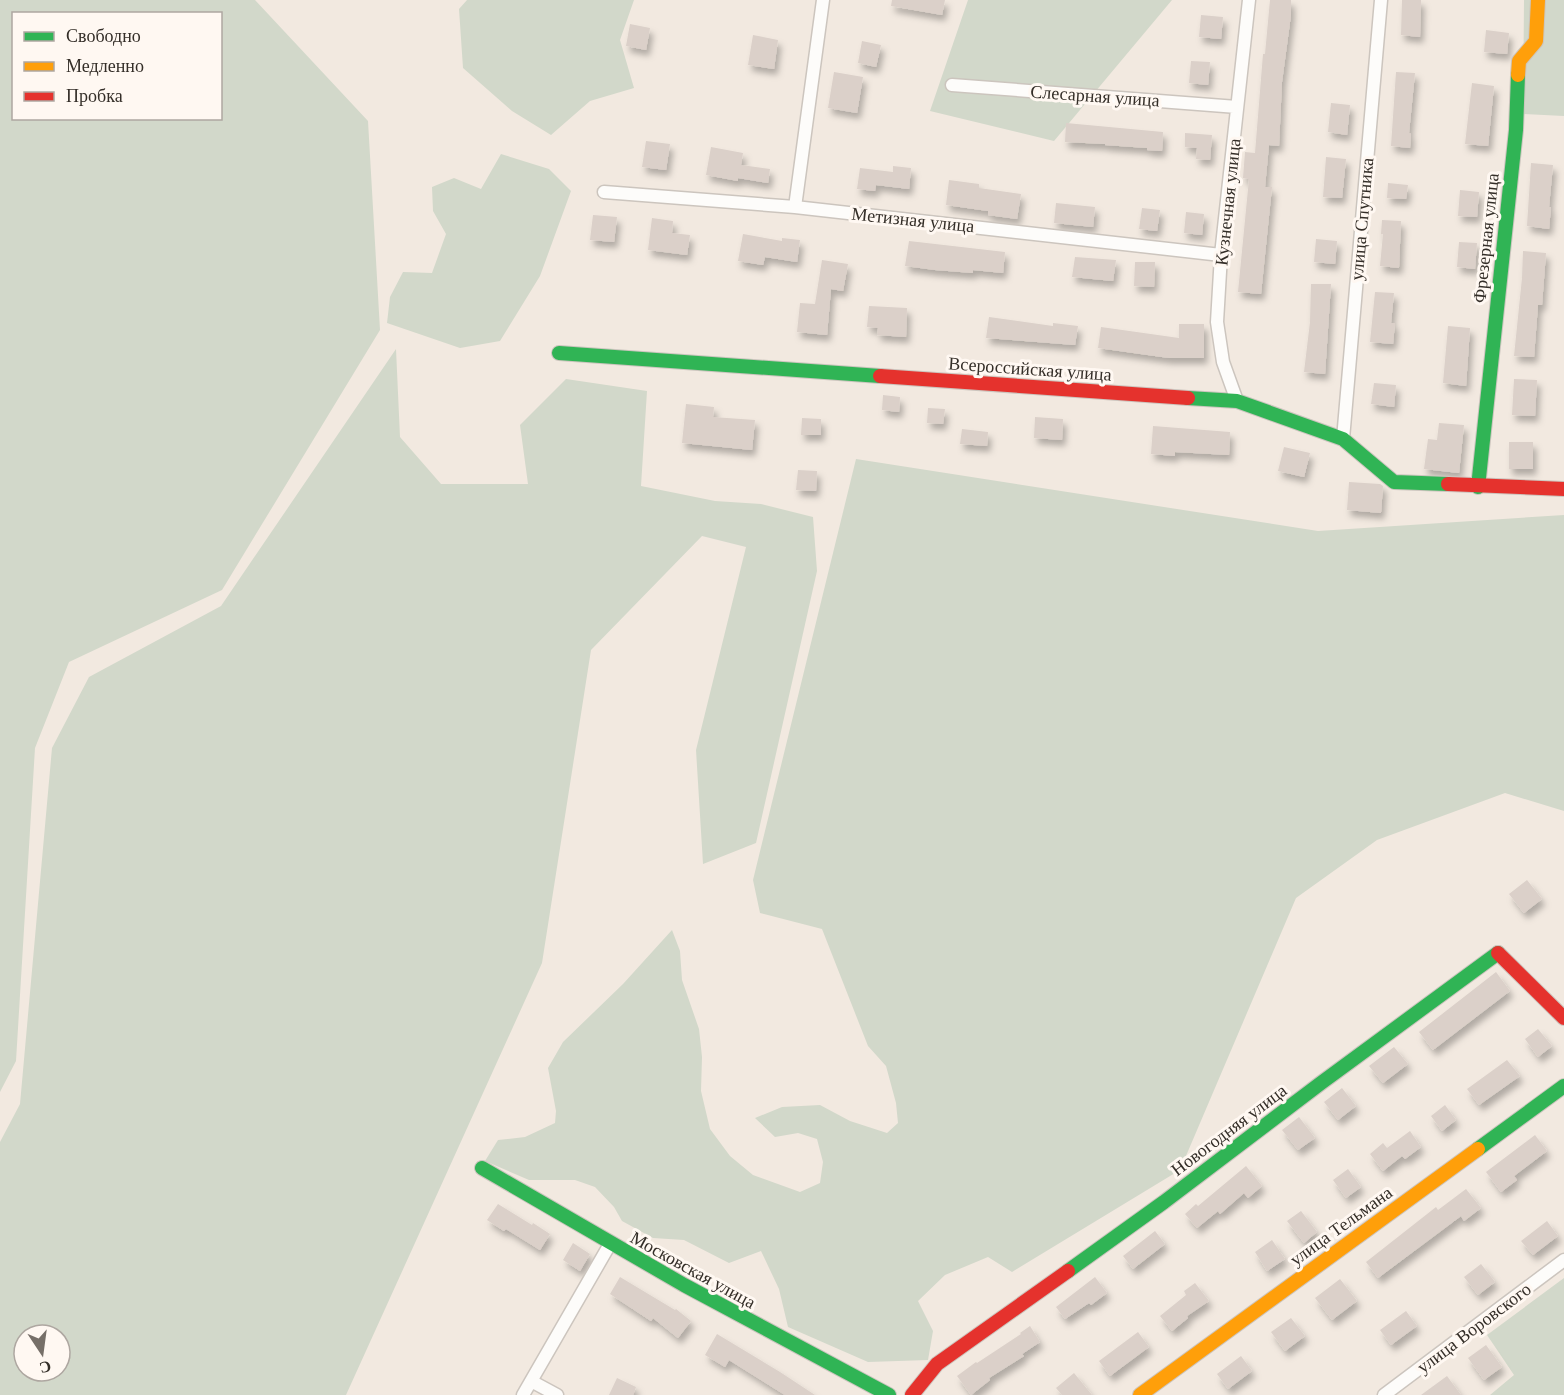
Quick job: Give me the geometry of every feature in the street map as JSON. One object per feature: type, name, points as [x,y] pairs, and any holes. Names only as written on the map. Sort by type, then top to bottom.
[{"type":"street","points":[[795,207],[823,0]]},
{"type":"street","name":"Кузнечная улица","points":[[1237,402],[1223,362],[1217,322],[1221,255],[1249,0]]},
{"type":"street","name":"улица Спутника","points":[[1343,439],[1381,0]]},
{"type":"street","name":"Фрезерная улица","points":[[1478,487],[1516,130],[1519,61],[1536,41],[1538,0]]},
{"type":"street","name":"Слесарная улица","points":[[952,85],[1237,107]]},
{"type":"street","name":"Метизная улица","points":[[604,192],[795,207],[1221,255]]},
{"type":"street","name":"Всероссийская улица","points":[[559,353],[1237,402],[1343,439],[1394,482],[1564,489]]},
{"type":"street","name":"Новогодняя улица","points":[[912,1395],[937,1364],[1164,1202],[1498,953],[1564,1018]]},
{"type":"street","name":"улица Тельмана","points":[[1141,1395],[1564,1086]]},
{"type":"street","name":"Московская улица","points":[[482,1168],[610,1244],[793,1346],[890,1395]]},
{"type":"street","points":[[523,1395],[610,1244]]},
{"type":"street","name":"улица Воровского","points":[[1384,1395],[1564,1260]]},
{"type":"street","points":[[531,1381],[557,1395]]},
{"type":"shaded area","points":[[0,0],[255,0],[368,121],[380,330],[222,590],[69,662],[35,748],[16,1061],[0,1092]]},
{"type":"shaded area","points":[[467,0],[634,0],[620,40],[634,88],[590,101],[551,135],[512,111],[463,68],[459,9]]},
{"type":"shaded area","points":[[968,0],[1172,0],[1054,141],[930,111]]},
{"type":"shaded area","points":[[1524,0],[1564,0],[1564,116],[1523,114]]},
{"type":"shaded area","points":[[501,154],[549,169],[571,191],[540,276],[500,341],[460,348],[387,323],[390,297],[403,272],[432,273],[446,234],[433,211],[432,187],[454,178],[481,189]]},
{"type":"shaded area","points":[[396,349],[400,437],[441,484],[528,484],[520,425],[566,379],[647,391],[641,486],[715,501],[761,504],[813,517],[817,571],[756,843],[703,864],[696,750],[746,547],[702,536],[591,650],[542,963],[346,1395],[0,1395],[0,1142],[20,1104],[52,748],[89,677],[221,606]]},
{"type":"shaded area","points":[[856,459],[1318,531],[1564,515],[1564,811],[1505,793],[1377,840],[1296,898],[1180,1170],[1012,1272],[988,1257],[945,1275],[918,1301],[933,1331],[928,1360],[868,1362],[788,1327],[779,1289],[761,1251],[729,1263],[684,1240],[653,1238],[622,1221],[614,1207],[595,1187],[575,1180],[529,1180],[485,1161],[498,1140],[525,1137],[555,1123],[556,1111],[548,1068],[563,1042],[623,984],[672,930],[680,951],[682,980],[699,1029],[702,1057],[701,1091],[710,1129],[730,1156],[753,1175],[800,1192],[820,1183],[823,1162],[817,1139],[798,1133],[775,1137],[755,1118],[782,1107],[820,1105],[850,1121],[887,1133],[898,1123],[896,1103],[886,1066],[868,1046],[822,929],[760,913],[753,880]]},
{"type":"shaded area","points":[[1564,1278],[1564,1395],[1490,1395],[1514,1375],[1487,1335]]},
{"type":"building","points":[[892,0],[945,0],[942,15],[891,6]]},
{"type":"building","points":[[1270,0],[1291,0],[1291,15],[1282,82],[1279,146],[1269,145],[1265,187],[1272,187],[1261,294],[1238,292],[1249,179],[1243,178],[1245,152],[1255,153]]},
{"type":"building","points":[[1402,0],[1421,0],[1420,37],[1401,35]]},
{"type":"building","points":[[1201,15],[1223,17],[1221,39],[1199,37]]},
{"type":"building","points":[[630,24],[650,28],[646,50],[626,46]]},
{"type":"building","points":[[1486,30],[1509,33],[1507,54],[1484,52]]},
{"type":"building","points":[[753,35],[778,40],[774,69],[748,65]]},
{"type":"building","points":[[862,41],[881,45],[876,67],[858,63]]},
{"type":"building","points":[[1191,61],[1210,62],[1208,85],[1189,83]]},
{"type":"building","points":[[834,72],[863,77],[857,113],[828,108]]},
{"type":"building","points":[[1396,72],[1415,73],[1409,133],[1411,134],[1410,148],[1391,146]]},
{"type":"building","points":[[1472,83],[1494,86],[1488,146],[1465,144]]},
{"type":"building","points":[[1331,103],[1350,105],[1347,135],[1328,132]]},
{"type":"building","points":[[1066,123],[1163,132],[1162,151],[1065,142]]},
{"type":"building","points":[[1185,133],[1212,135],[1210,160],[1196,159],[1197,148],[1185,147]]},
{"type":"building","points":[[646,141],[670,144],[666,170],[642,167]]},
{"type":"building","points":[[711,147],[743,153],[741,165],[770,169],[768,183],[738,178],[738,181],[706,175]]},
{"type":"building","points":[[1326,157],[1346,159],[1342,198],[1323,197]]},
{"type":"building","points":[[1531,163],[1553,165],[1549,229],[1527,226]]},
{"type":"building","points":[[893,166],[911,168],[909,189],[876,185],[875,191],[857,189],[860,168],[893,172]]},
{"type":"building","points":[[949,180],[979,184],[979,188],[1021,194],[1017,219],[988,215],[988,211],[946,205]]},
{"type":"building","points":[[1388,183],[1408,185],[1406,199],[1387,198]]},
{"type":"building","points":[[1460,190],[1479,192],[1477,217],[1458,216]]},
{"type":"building","points":[[1056,203],[1095,207],[1093,227],[1054,223]]},
{"type":"building","points":[[1142,208],[1160,210],[1157,231],[1139,229]]},
{"type":"building","points":[[1186,212],[1204,214],[1202,235],[1184,233]]},
{"type":"building","points":[[593,215],[617,217],[614,242],[590,240]]},
{"type":"building","points":[[652,218],[673,221],[672,233],[690,235],[687,255],[648,250]]},
{"type":"building","points":[[1382,220],[1401,221],[1399,268],[1380,266]]},
{"type":"building","points":[[743,234],[782,241],[782,238],[800,240],[797,262],[765,257],[763,265],[738,261]]},
{"type":"building","points":[[1316,239],[1337,241],[1335,264],[1314,262]]},
{"type":"building","points":[[909,241],[1005,252],[1003,273],[973,270],[973,273],[905,266]]},
{"type":"building","points":[[1459,242],[1477,243],[1475,269],[1457,267]]},
{"type":"building","points":[[1523,251],[1546,253],[1542,305],[1538,305],[1534,357],[1514,356]]},
{"type":"building","points":[[1075,257],[1116,260],[1113,281],[1072,277]]},
{"type":"building","points":[[822,260],[848,264],[843,291],[831,289],[827,335],[797,332],[800,303],[815,304]]},
{"type":"building","points":[[1135,262],[1155,262],[1154,287],[1134,286]]},
{"type":"building","points":[[1311,284],[1331,284],[1325,374],[1304,372],[1310,322]]},
{"type":"building","points":[[1375,292],[1394,293],[1391,323],[1395,323],[1393,344],[1370,342]]},
{"type":"building","points":[[869,306],[907,308],[906,337],[877,335],[878,328],[867,327]]},
{"type":"building","points":[[989,317],[1053,326],[1053,323],[1078,326],[1075,345],[986,338]]},
{"type":"building","points":[[1179,324],[1204,324],[1204,358],[1169,358],[1098,348],[1101,327],[1179,338]]},
{"type":"building","points":[[1448,326],[1470,328],[1466,386],[1443,383]]},
{"type":"building","points":[[1514,379],[1537,380],[1535,416],[1512,415]]},
{"type":"building","points":[[1374,383],[1396,385],[1394,407],[1371,404]]},
{"type":"building","points":[[883,395],[900,397],[899,412],[882,410]]},
{"type":"building","points":[[686,404],[714,407],[713,417],[755,420],[752,450],[682,443]]},
{"type":"building","points":[[928,408],[945,409],[943,424],[927,423]]},
{"type":"building","points":[[1035,417],[1063,419],[1062,440],[1034,438]]},
{"type":"building","points":[[802,418],[821,419],[821,435],[801,435]]},
{"type":"building","points":[[1439,423],[1464,425],[1459,473],[1424,469],[1428,439],[1437,440]]},
{"type":"building","points":[[1153,426],[1230,432],[1229,455],[1175,452],[1175,456],[1151,454]]},
{"type":"building","points":[[962,429],[988,432],[987,446],[960,444]]},
{"type":"building","points":[[1509,442],[1533,442],[1533,469],[1509,469]]},
{"type":"building","points":[[1284,447],[1310,453],[1304,477],[1278,471]]},
{"type":"building","points":[[798,470],[817,471],[816,491],[796,490]]},
{"type":"building","points":[[1349,482],[1383,486],[1381,513],[1347,510]]},
{"type":"building","points":[[1527,880],[1542,899],[1524,913],[1509,894]]},
{"type":"building","points":[[1496,972],[1510,991],[1433,1050],[1419,1032]]},
{"type":"building","points":[[1538,1029],[1552,1046],[1538,1057],[1525,1039]]},
{"type":"building","points":[[1394,1047],[1408,1064],[1383,1083],[1369,1066]]},
{"type":"building","points":[[1507,1060],[1520,1076],[1479,1105],[1467,1089]]},
{"type":"building","points":[[1342,1088],[1356,1106],[1338,1120],[1324,1102]]},
{"type":"building","points":[[1445,1105],[1456,1120],[1442,1131],[1431,1116]]},
{"type":"building","points":[[1299,1117],[1315,1138],[1298,1150],[1282,1130]]},
{"type":"building","points":[[1410,1131],[1421,1147],[1405,1159],[1402,1156],[1383,1171],[1370,1154],[1383,1143],[1387,1148]]},
{"type":"building","points":[[1535,1135],[1547,1151],[1514,1176],[1517,1180],[1501,1192],[1486,1172]]},
{"type":"building","points":[[1246,1166],[1262,1186],[1248,1198],[1244,1193],[1220,1214],[1218,1211],[1197,1228],[1185,1214]]},
{"type":"building","points":[[1348,1169],[1361,1187],[1346,1198],[1333,1180]]},
{"type":"building","points":[[1466,1189],[1481,1208],[1464,1221],[1461,1216],[1378,1278],[1366,1262],[1436,1207],[1438,1210]]},
{"type":"building","points":[[498,1204],[550,1234],[540,1250],[487,1220]]},
{"type":"building","points":[[1301,1211],[1317,1232],[1304,1243],[1287,1221]]},
{"type":"building","points":[[1547,1221],[1558,1236],[1533,1255],[1521,1241]]},
{"type":"building","points":[[1155,1231],[1165,1244],[1133,1269],[1123,1256]]},
{"type":"building","points":[[1272,1240],[1285,1259],[1267,1271],[1255,1252]]},
{"type":"building","points":[[573,1243],[590,1254],[580,1271],[563,1260]]},
{"type":"building","points":[[1481,1264],[1495,1282],[1478,1295],[1464,1277]]},
{"type":"building","points":[[620,1277],[676,1309],[691,1321],[678,1338],[653,1318],[651,1321],[610,1294]]},
{"type":"building","points":[[1095,1277],[1107,1293],[1065,1319],[1056,1307]]},
{"type":"building","points":[[1340,1279],[1357,1301],[1332,1320],[1315,1298]]},
{"type":"building","points":[[1195,1283],[1209,1301],[1187,1316],[1188,1318],[1172,1331],[1160,1316],[1186,1295],[1184,1291]]},
{"type":"building","points":[[1406,1311],[1417,1326],[1391,1345],[1380,1330]]},
{"type":"building","points":[[1291,1318],[1305,1336],[1285,1351],[1271,1332]]},
{"type":"building","points":[[1030,1326],[1040,1342],[1022,1354],[1024,1356],[989,1378],[990,1380],[971,1395],[957,1376]]},
{"type":"building","points":[[1138,1332],[1149,1347],[1110,1376],[1099,1361]]},
{"type":"building","points":[[717,1334],[815,1395],[785,1395],[729,1360],[725,1367],[705,1355]]},
{"type":"building","points":[[1486,1345],[1502,1367],[1484,1380],[1468,1358]]},
{"type":"building","points":[[1241,1356],[1252,1371],[1228,1389],[1217,1374]]},
{"type":"building","points":[[1074,1373],[1092,1395],[1062,1395],[1056,1388]]},
{"type":"building","points":[[1447,1376],[1461,1395],[1421,1395]]},
{"type":"building","points":[[617,1378],[636,1387],[633,1395],[609,1395]]},
{"type":"traffic: fast","points":[[1478,487],[1516,130],[1518,75]]},
{"type":"traffic: fast","points":[[559,353],[880,376]]},
{"type":"traffic: fast","points":[[1188,398],[1237,401],[1343,439],[1394,482],[1448,484]]},
{"type":"traffic: fast","points":[[1068,1271],[1498,953]]},
{"type":"traffic: fast","points":[[1478,1149],[1564,1086]]},
{"type":"traffic: fast","points":[[482,1168],[684,1285],[889,1395]]},
{"type":"traffic: slow","points":[[1518,75],[1519,61],[1536,41],[1538,0]]},
{"type":"traffic: slow","points":[[1140,1395],[1478,1149]]},
{"type":"traffic: jam","points":[[880,376],[1188,398]]},
{"type":"traffic: jam","points":[[1448,484],[1564,489]]},
{"type":"traffic: jam","points":[[1498,953],[1564,1018]]},
{"type":"traffic: jam","points":[[912,1395],[937,1364],[1068,1271]]}]
